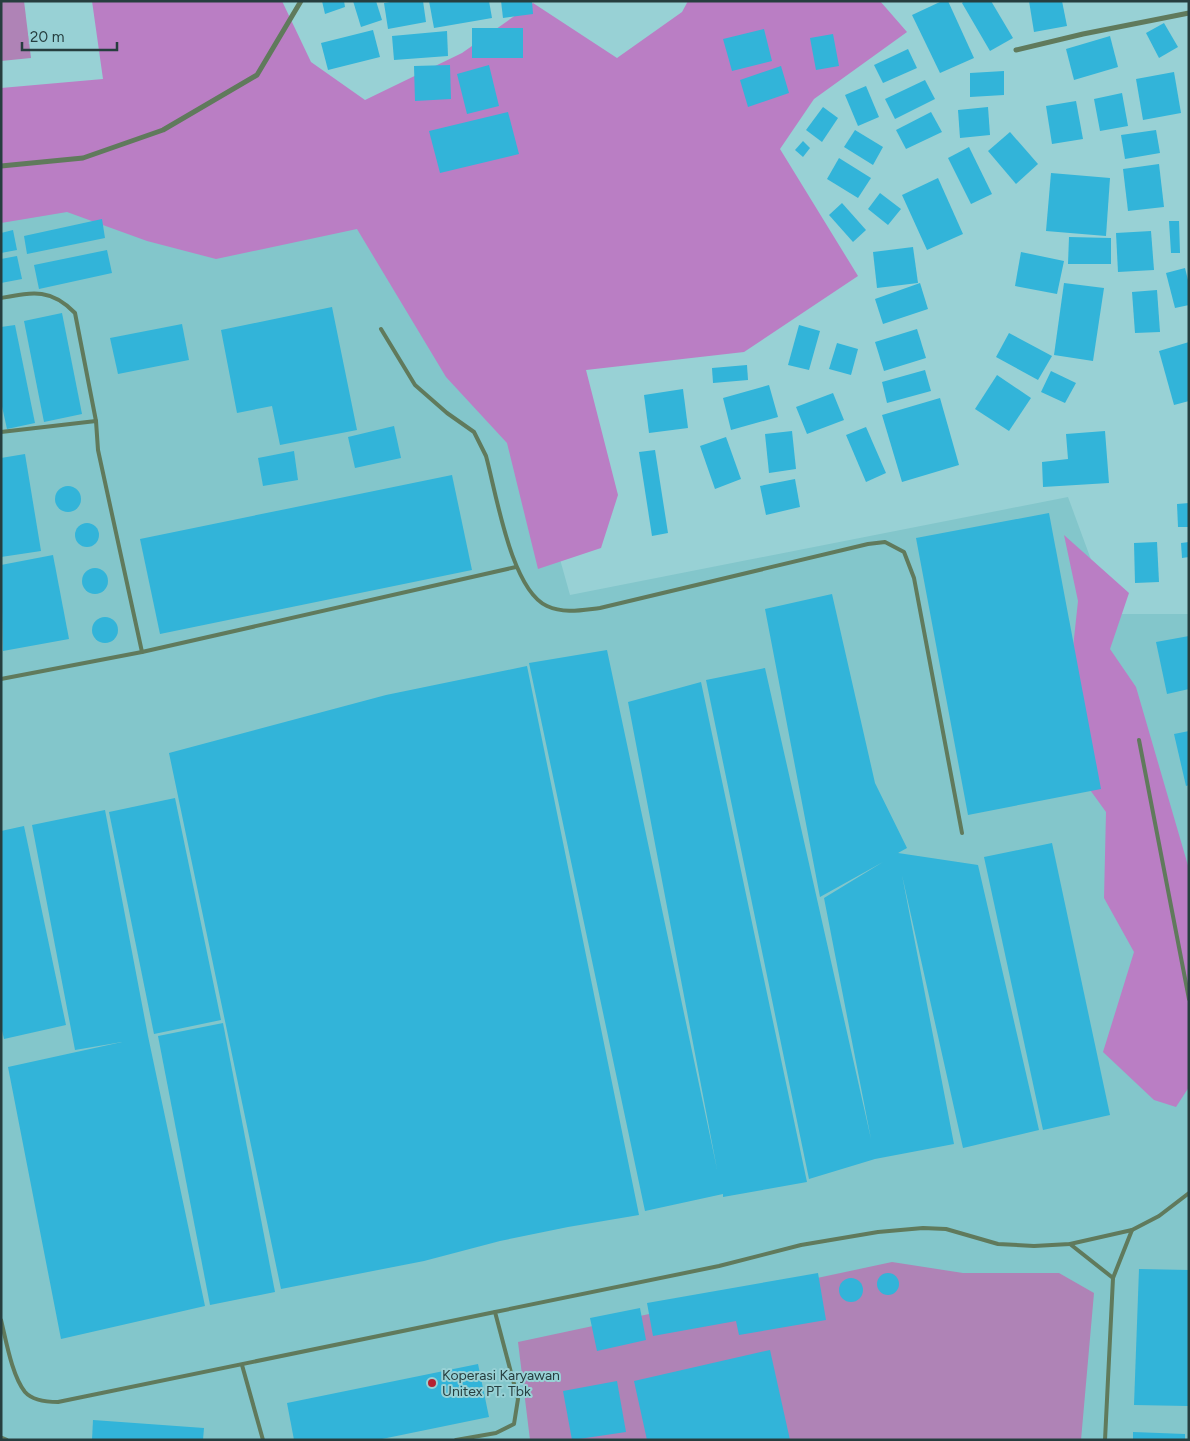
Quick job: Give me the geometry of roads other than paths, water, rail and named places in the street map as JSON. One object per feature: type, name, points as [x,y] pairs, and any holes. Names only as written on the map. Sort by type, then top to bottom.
[{"type":"street","points":[[1,166],[83,158],[163,130],[257,74],[302,1]]},
{"type":"street","points":[[1016,50],[1083,34],[1189,13]]},
{"type":"street","points":[[1,1438],[6,1440]]},
{"type":"lane","points":[[1,298],[27,293],[50,294],[63,300],[75,313],[96,421],[98,450],[142,652]]},
{"type":"lane","points":[[381,329],[414,385],[447,413],[474,432],[486,456],[516,567],[534,597],[545,605],[560,610],[577,611],[600,608],[868,544],[885,542],[896,546],[904,552],[914,578],[962,832]]},
{"type":"lane","points":[[1,432],[96,421]]},
{"type":"lane","points":[[1,679],[142,652],[516,567]]},
{"type":"lane","points":[[1139,740],[1189,999]]},
{"type":"lane","points":[[1,1320],[17,1376],[25,1392],[45,1402],[58,1402],[718,1266],[801,1245],[878,1232],[923,1228],[946,1230],[998,1244],[1034,1246],[1070,1244],[1132,1230],[1159,1216],[1189,1193]]},
{"type":"lane","points":[[1105,1440],[1113,1278],[1132,1230]]},
{"type":"lane","points":[[1070,1244],[1113,1278]]},
{"type":"lane","points":[[456,1440],[496,1433],[514,1424],[518,1399],[495,1312]]},
{"type":"lane","points":[[242,1365],[263,1440]]},
{"type":"place","name":"Koperasi Karyawan Unitex PT. Tbk","points":[[432,1383]]}]
